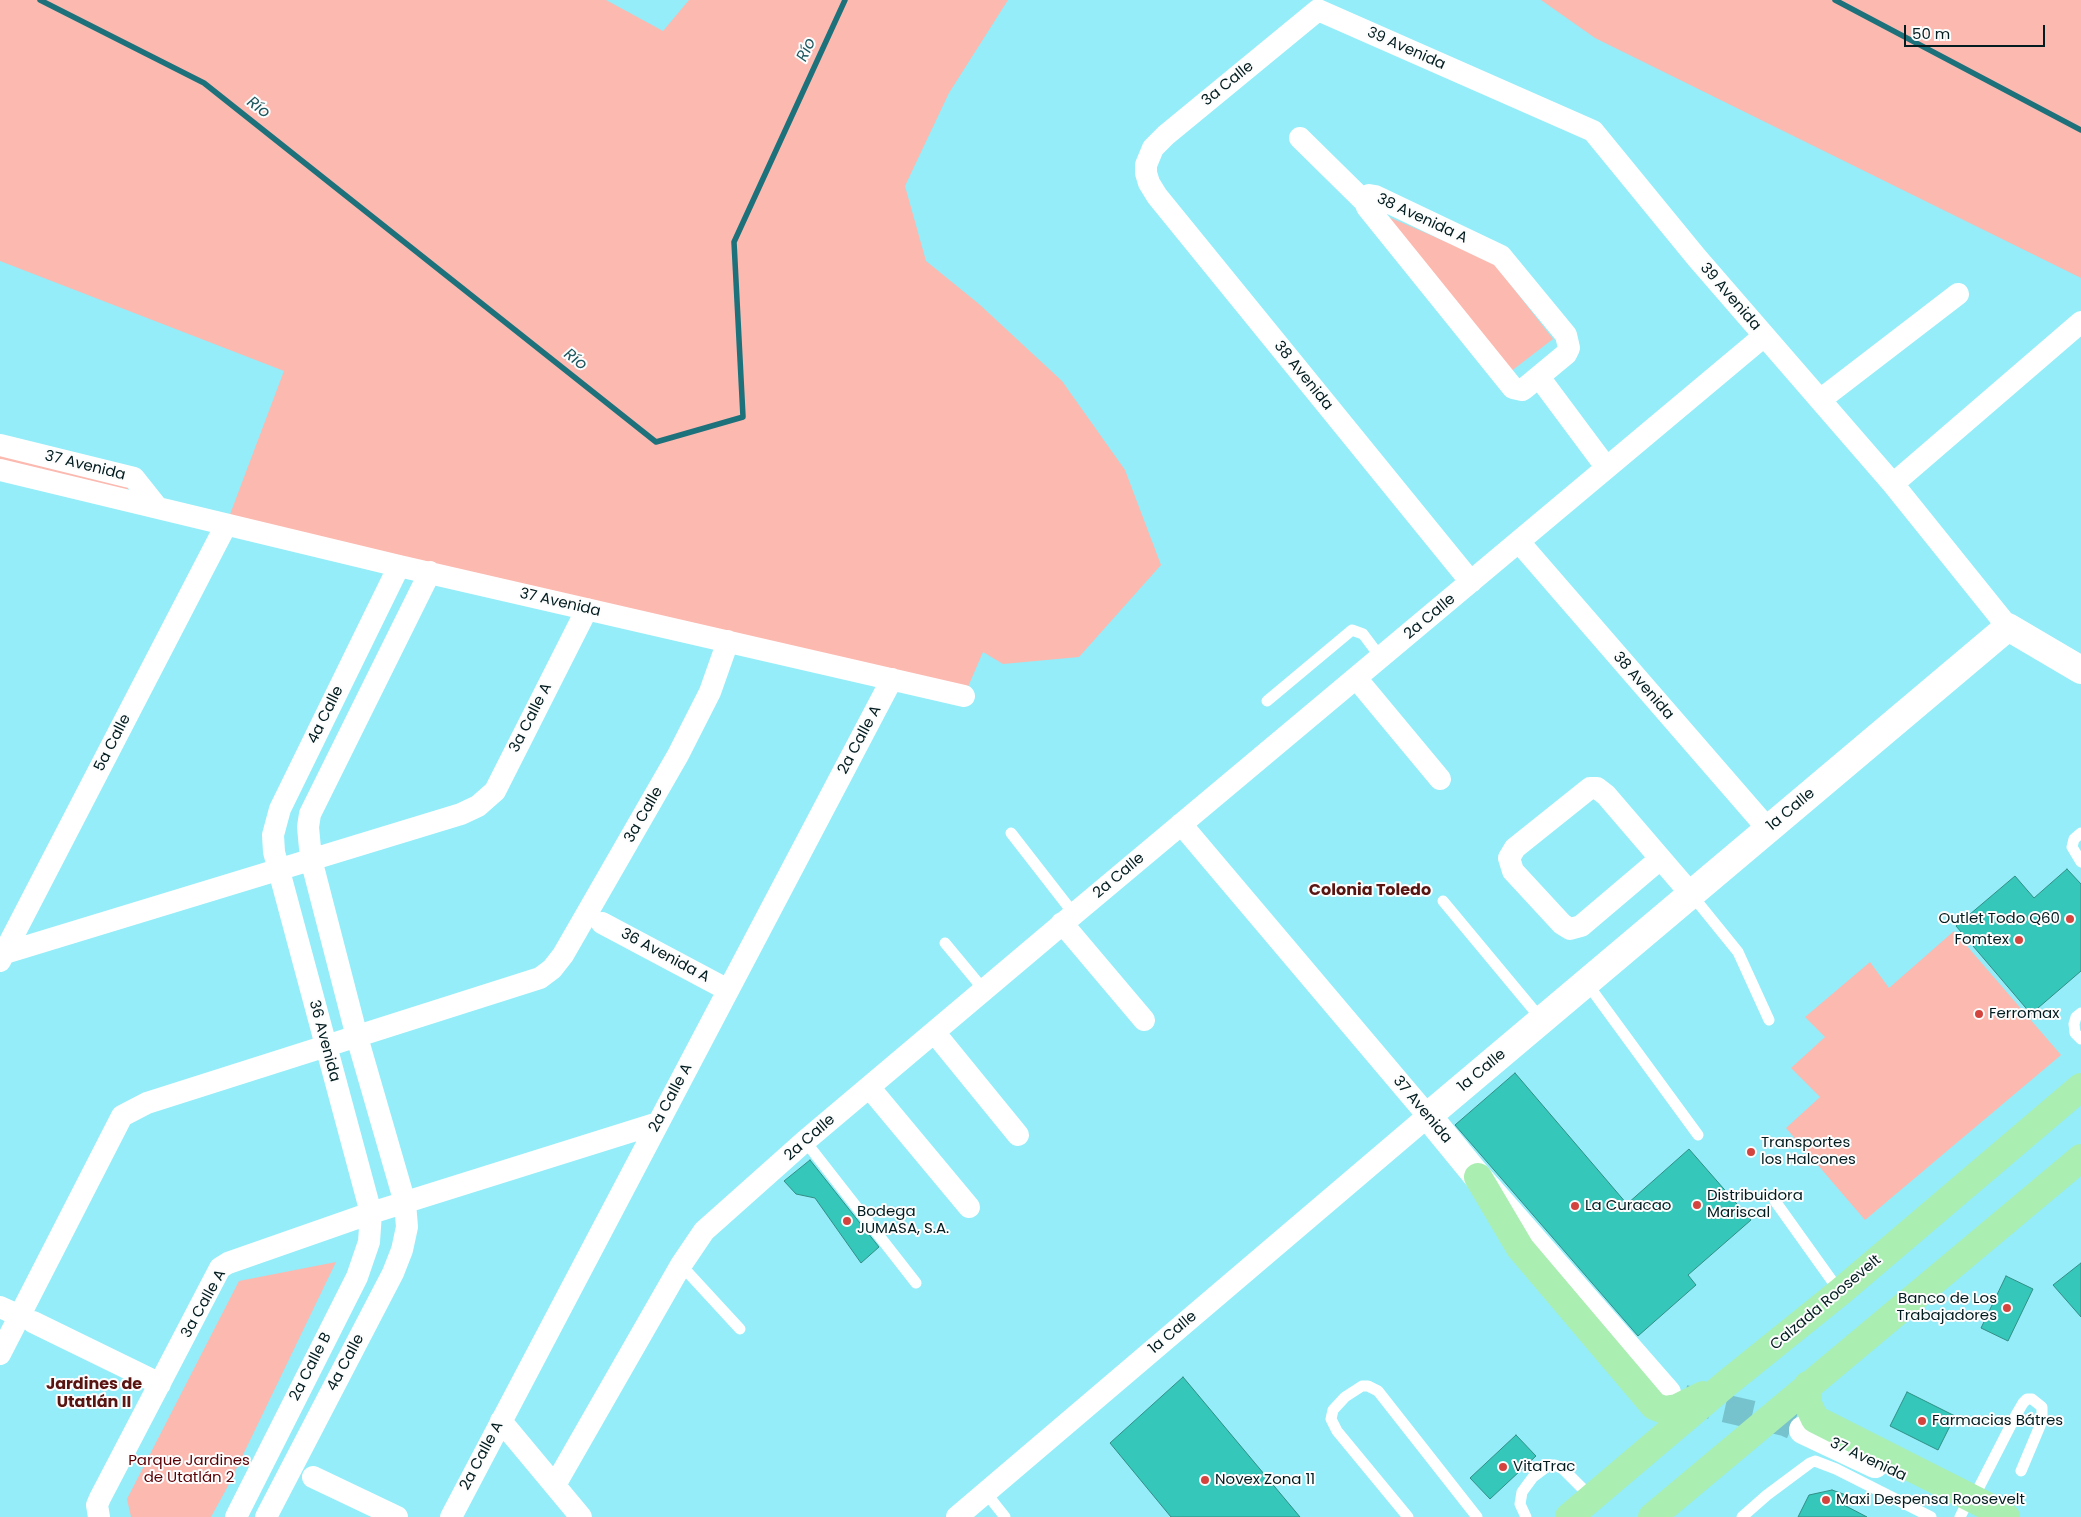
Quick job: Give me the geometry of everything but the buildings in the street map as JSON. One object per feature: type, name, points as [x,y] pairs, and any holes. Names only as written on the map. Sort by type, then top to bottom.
[{"type":"highway","name":"Calzada Roosevelt","points":[[1569,1517],[1727,1383],[1840,1292],[2081,1087]]},
{"type":"highway","points":[[1652,1517],[2081,1158]]},
{"type":"highway","points":[[1478,1177],[1520,1248],[1654,1406],[1664,1410],[1677,1408],[1727,1383]]},
{"type":"highway","points":[[1808,1385],[1808,1404],[1815,1419],[1971,1510],[2006,1517]]},
{"type":"street","name":"3a Calle","points":[[1146,165],[1153,148],[1166,135],[1318,10]]},
{"type":"street","name":"39 Avenida","points":[[1318,10],[1593,130],[1697,258],[1893,484],[2008,627],[2081,670]]},
{"type":"street","points":[[1300,138],[1365,202]]},
{"type":"street","name":"38 Avenida","points":[[1146,165],[1149,183],[1157,196],[1471,582]]},
{"type":"street","name":"38 Avenida A","points":[[1369,195],[1375,196],[1501,256],[1566,335],[1569,348],[1566,354],[1539,377],[1522,390],[1513,388],[1367,207],[1366,197],[1369,195]]},
{"type":"street","points":[[1820,400],[1958,294]]},
{"type":"street","points":[[1893,484],[2081,322]]},
{"type":"street","name":"2a Calle","points":[[554,1486],[681,1265],[704,1231],[805,1142],[1068,918],[1764,336]]},
{"type":"street","points":[[1539,377],[1606,467]]},
{"type":"street","name":"37 Avenida","points":[[0,445],[134,478],[156,507]]},
{"type":"street","name":"37 Avenida","points":[[0,470],[398,566],[964,696]]},
{"type":"street","name":"5a Calle","points":[[2,957],[226,524]]},
{"type":"street","name":"38 Avenida","points":[[1518,542],[1768,829]]},
{"type":"street","name":"4a Calle","points":[[278,868],[274,852],[273,835],[280,809],[398,566]]},
{"type":"street","name":"4a Calle","points":[[311,859],[308,827],[310,814],[430,572]]},
{"type":"street","name":"3a Calle A","points":[[2,957],[278,868],[461,814],[478,806],[495,791],[587,609]]},
{"type":"street","name":"1a Calle","points":[[957,1517],[1586,982],[2008,627]]},
{"type":"street","name":"3a Calle","points":[[357,1037],[540,978],[552,969],[563,955],[678,755],[710,692],[728,641]]},
{"type":"street","points":[[1356,678],[1440,779]]},
{"type":"street","name":"2a Calle A","points":[[450,1517],[892,679]]},
{"type":"street","points":[[1660,859],[1581,926],[1570,929],[1562,924],[1513,871],[1509,858],[1515,848],[1590,788],[1596,788],[1606,795],[1691,894]]},
{"type":"street","name":"37 Avenida","points":[[1181,824],[1478,1177],[1667,1393]]},
{"type":"street","points":[[311,859],[357,1037],[405,1203]]},
{"type":"street","name":"36 Avenida","points":[[278,868],[371,1213]]},
{"type":"street","points":[[1068,918],[1144,1020]]},
{"type":"street","name":"36 Avenida A","points":[[602,923],[728,990]]},
{"type":"street","points":[[934,1032],[1018,1134]]},
{"type":"street","points":[[0,1354],[17,1315],[122,1116],[147,1103],[357,1037]]},
{"type":"street","points":[[869,1087],[969,1207]]},
{"type":"street","name":"3a Calle A","points":[[98,1514],[100,1498],[220,1268],[228,1263],[371,1213],[658,1123]]},
{"type":"street","name":"4a Calle","points":[[266,1517],[393,1274],[402,1250],[406,1227],[405,1203]]},
{"type":"street","name":"2a Calle B","points":[[236,1517],[357,1277],[369,1242],[371,1213]]},
{"type":"street","points":[[17,1315],[160,1384]]},
{"type":"street","points":[[501,1421],[581,1517]]},
{"type":"street","name":"37 Avenida","points":[[1803,1430],[1971,1510]]},
{"type":"street","points":[[267,1455],[292,1467]]},
{"type":"street","points":[[312,1477],[397,1517]]},
{"type":"lane","points":[[1267,702],[1352,630],[1363,634],[1381,658]]},
{"type":"lane","points":[[1011,833],[1068,918]]},
{"type":"lane","points":[[2081,833],[2074,839],[2072,847],[2081,862]]},
{"type":"lane","points":[[1691,894],[1738,952],[1769,1020]]},
{"type":"lane","points":[[1443,901],[1542,1020]]},
{"type":"lane","points":[[945,943],[984,990]]},
{"type":"lane","points":[[1586,982],[1698,1134]]},
{"type":"lane","points":[[2081,1013],[2076,1017],[2074,1024],[2076,1033],[2081,1039]]},
{"type":"lane","points":[[805,1142],[916,1284]]},
{"type":"lane","points":[[1775,1201],[1840,1292]]},
{"type":"lane","points":[[681,1265],[740,1329]]},
{"type":"lane","points":[[1408,1517],[1333,1424],[1331,1419],[1333,1410],[1345,1396],[1362,1386],[1368,1386],[1378,1391],[1478,1517]]},
{"type":"lane","points":[[1971,1510],[2022,1403],[2032,1399],[2042,1407],[2042,1421],[2021,1471]]},
{"type":"lane","points":[[1742,1517],[1767,1495],[1815,1461],[1829,1466],[1931,1517]]},
{"type":"lane","points":[[1526,1517],[1520,1504],[1522,1492],[1533,1478],[1549,1465],[1555,1465],[1563,1469],[1592,1498]]},
{"type":"lane","points":[[986,1492],[1005,1517]]},
{"type":"lane","points":[[1756,1517],[1767,1495]]},
{"type":"green space","points":[[0,0],[606,0],[663,31],[689,0],[1008,0],[949,93],[905,186],[926,261],[979,304],[1062,381],[1125,470],[1161,565],[1079,657],[1003,664],[983,652],[964,696],[226,525],[284,371],[0,261]]},
{"type":"green space","points":[[1541,0],[2081,0],[2081,278],[1595,38]]},
{"type":"green space","points":[[1384,215],[1493,262],[1553,339],[1510,372]]},
{"type":"green space","points":[[0,453],[128,486],[127,492],[0,461]]},
{"type":"green space","points":[[1954,931],[2061,1055],[1865,1220],[1786,1128],[1820,1097],[1791,1068],[1825,1037],[1805,1017],[1870,962],[1889,988]]},
{"type":"green space","name":"Parque Jardines de Utatlán 2","points":[[336,1262],[228,1486],[211,1517],[131,1517],[127,1499],[239,1281]]},
{"type":"waterway","name":"Río","points":[[40,0],[204,83],[656,442],[743,417],[734,242],[845,0]]},
{"type":"waterway","points":[[1835,0],[2081,130]]},
{"type":"tunnel","points":[[1684,1399],[1785,1422],[1803,1430]]},
{"type":"place","name":"Outlet Todo Q60","points":[[2070,919]]},
{"type":"place","name":"Fomtex","points":[[2019,940]]},
{"type":"place","name":"Ferromax","points":[[1979,1014]]},
{"type":"place","name":"Transportes los Halcones","points":[[1751,1152]]},
{"type":"place","name":"Distribuidora Mariscal","points":[[1697,1205]]},
{"type":"place","name":"La Curacao","points":[[1575,1206]]},
{"type":"place","name":"Bodega JUMASA, S.A.","points":[[847,1221]]},
{"type":"place","name":"Banco de Los Trabajadores","points":[[2007,1308]]},
{"type":"place","name":"Farmacias Bátres","points":[[1922,1421]]},
{"type":"place","name":"VitaTrac","points":[[1503,1467]]},
{"type":"place","name":"Novex Zona 11","points":[[1205,1480]]},
{"type":"place","name":"Maxi Despensa Roosevelt","points":[[1826,1500]]},
{"type":"district","name":"Colonia Toledo","points":[[1370,891]]},
{"type":"district","name":"Jardines de Utatlán II","points":[[94,1394]]}]
